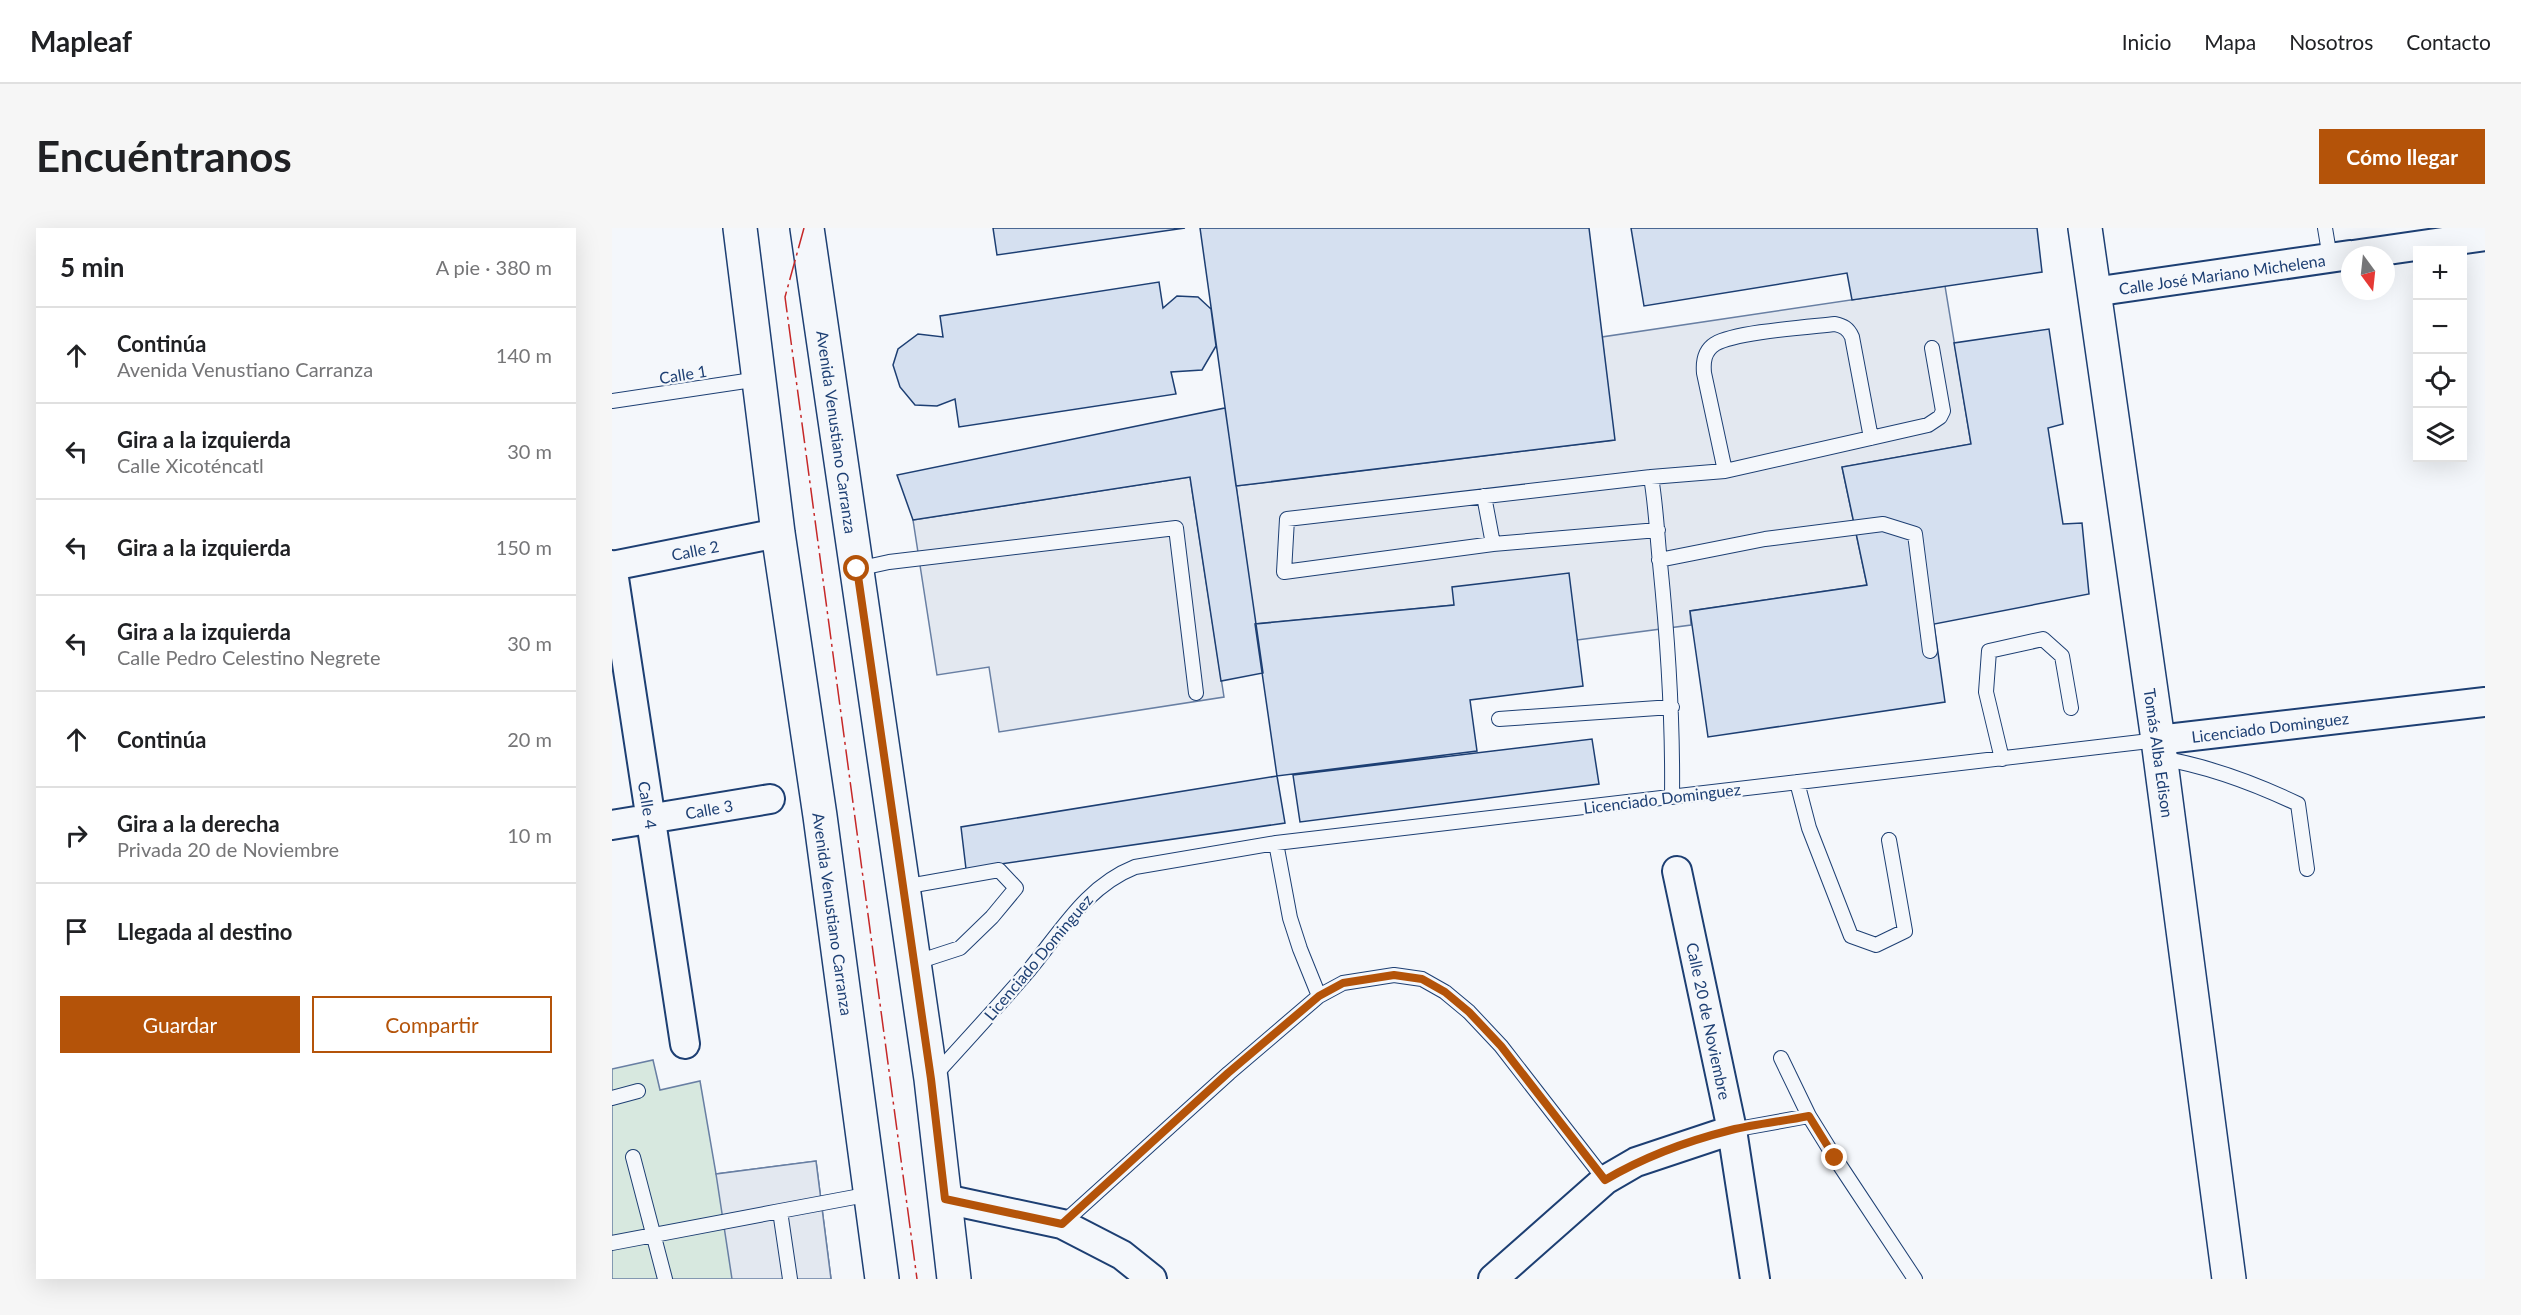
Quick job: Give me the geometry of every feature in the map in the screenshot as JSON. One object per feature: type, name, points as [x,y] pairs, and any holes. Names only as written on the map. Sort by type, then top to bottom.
[{"type":"main road","name":"Avenida Venustiano Carranza","points":[[740,228],[778,533],[820,816],[882,1279]]},
{"type":"main road","name":"Avenida Venustiano Carranza","points":[[807,228],[931,1079],[954,1279]]},
{"type":"main road","name":"Tomás Alba Edison","points":[[2085,228],[2159,749],[2229,1279]]},
{"type":"street","name":"Calle José Mariano Michelena","points":[[2395,249],[2485,236]]},
{"type":"street","name":"Calle José Mariano Michelena","points":[[2094,292],[2341,256]]},
{"type":"street","name":"Calle 2","points":[[612,566],[778,533]]},
{"type":"street","name":"Calle 4","points":[[612,566],[685,1044]]},
{"type":"street","name":"Licenciado Dominguez","points":[[2159,749],[2485,702]]},
{"type":"street","name":"Calle 3","points":[[612,825],[770,799]]},
{"type":"street","name":"Calle 20 de Noviembre","points":[[1677,871],[1732,1130],[1755,1279]]},
{"type":"street","points":[[1493,1279],[1605,1180],[1636,1162],[1732,1130]]},
{"type":"street","points":[[945,1199],[1062,1224],[1122,1255],[1152,1279]]},
{"type":"lane","points":[[2325,228],[2341,252]]},
{"type":"lane","points":[[1725,471],[1703,361],[1706,352],[1713,345],[1725,340],[1835,324],[1843,326],[1852,336],[1871,438]]},
{"type":"lane","points":[[1658,530],[1493,544],[1284,572],[1287,519],[1651,477],[1725,471],[1928,424],[1940,417],[1943,411],[1932,348]]},
{"type":"lane","name":"Calle 1","points":[[612,401],[759,379]]},
{"type":"lane","points":[[1651,477],[1669,651],[1672,707],[1672,797]]},
{"type":"lane","points":[[1484,496],[1493,544]]},
{"type":"lane","points":[[1659,560],[1765,539],[1883,524],[1915,534],[1930,651]]},
{"type":"lane","points":[[857,569],[889,562],[1176,528],[1196,693]]},
{"type":"lane","points":[[2002,759],[1986,692],[1989,651],[2043,639],[2062,656],[2071,708]]},
{"type":"lane","points":[[1499,718],[1672,707]]},
{"type":"lane","points":[[2159,749],[2274,792],[2298,804],[2307,869]]},
{"type":"lane","name":"Licenciado Dominguez","points":[[931,1079],[1031,968],[1092,892],[1104,882],[1135,867],[1276,843],[1797,782],[2002,759],[2159,749]]},
{"type":"lane","points":[[1797,782],[1809,828],[1851,936],[1876,945],[1905,931],[1889,840]]},
{"type":"lane","points":[[1276,843],[1290,918],[1319,996]]},
{"type":"lane","points":[[903,887],[999,870],[1016,888],[992,917],[960,948],[914,963]]},
{"type":"lane","points":[[1062,1224],[1228,1073],[1319,996],[1343,983],[1394,975],[1422,979],[1445,992],[1469,1012],[1501,1046],[1605,1180]]},
{"type":"lane","points":[[1781,1058],[1809,1116],[1915,1279]]},
{"type":"lane","points":[[612,1098],[638,1091]]},
{"type":"lane","points":[[1732,1130],[1809,1116]]},
{"type":"lane","points":[[633,1157],[665,1279]]},
{"type":"lane","points":[[612,1243],[872,1194]]},
{"type":"lane","points":[[780,1211],[790,1279]]},
{"type":"shaded area","points":[[1945,286],[1971,444],[1842,467],[1867,585],[1690,611],[1691,625],[1577,640],[1454,605],[1255,624],[1236,486],[1614,440],[1602,337]]},
{"type":"shaded area","points":[[1190,477],[1224,697],[999,732],[989,667],[937,675],[913,520]]},
{"type":"shaded area","points":[[653,1060],[660,1090],[700,1081],[716,1174],[816,1161],[831,1279],[612,1279],[612,1069]]},
{"type":"shaded area","points":[[816,1161],[831,1279],[732,1279],[716,1174]]},
{"type":"building","points":[[993,228],[1185,228],[997,255]]},
{"type":"building","points":[[1200,228],[1589,228],[1615,440],[1236,486]]},
{"type":"building","points":[[1631,228],[2037,228],[2042,272],[1852,300],[1847,273],[1644,306]]},
{"type":"building","points":[[1159,282],[1163,308],[1177,296],[1198,297],[1211,309],[1216,346],[1202,370],[1171,372],[1176,394],[959,427],[955,399],[937,406],[915,405],[900,387],[893,365],[898,349],[918,334],[943,337],[940,316]]},
{"type":"building","points":[[2049,329],[2063,424],[2048,428],[2063,524],[2082,523],[2089,594],[1934,624],[1945,702],[1708,737],[1690,611],[1867,585],[1842,467],[1971,444],[1954,343]]},
{"type":"building","points":[[1225,408],[1263,673],[1221,681],[1190,477],[913,520],[897,475]]},
{"type":"building","points":[[1569,573],[1583,686],[1470,700],[1477,751],[1277,776],[1255,624],[1454,605],[1452,587]]},
{"type":"building","points":[[1592,739],[1599,784],[1300,822],[1293,775]]},
{"type":"building","points":[[1277,776],[1285,823],[966,869],[961,827]]},
{"type":"power","points":[[804,228],[785,297],[917,1279]]},
{"type":"route","points":[[857,569],[931,1079],[945,1199],[1024,1214],[1062,1224],[1228,1073],[1319,996],[1343,983],[1394,975],[1422,979],[1445,992],[1469,1012],[1501,1046],[1605,1180],[1636,1162],[1732,1130],[1809,1116],[1835,1158]]}]
